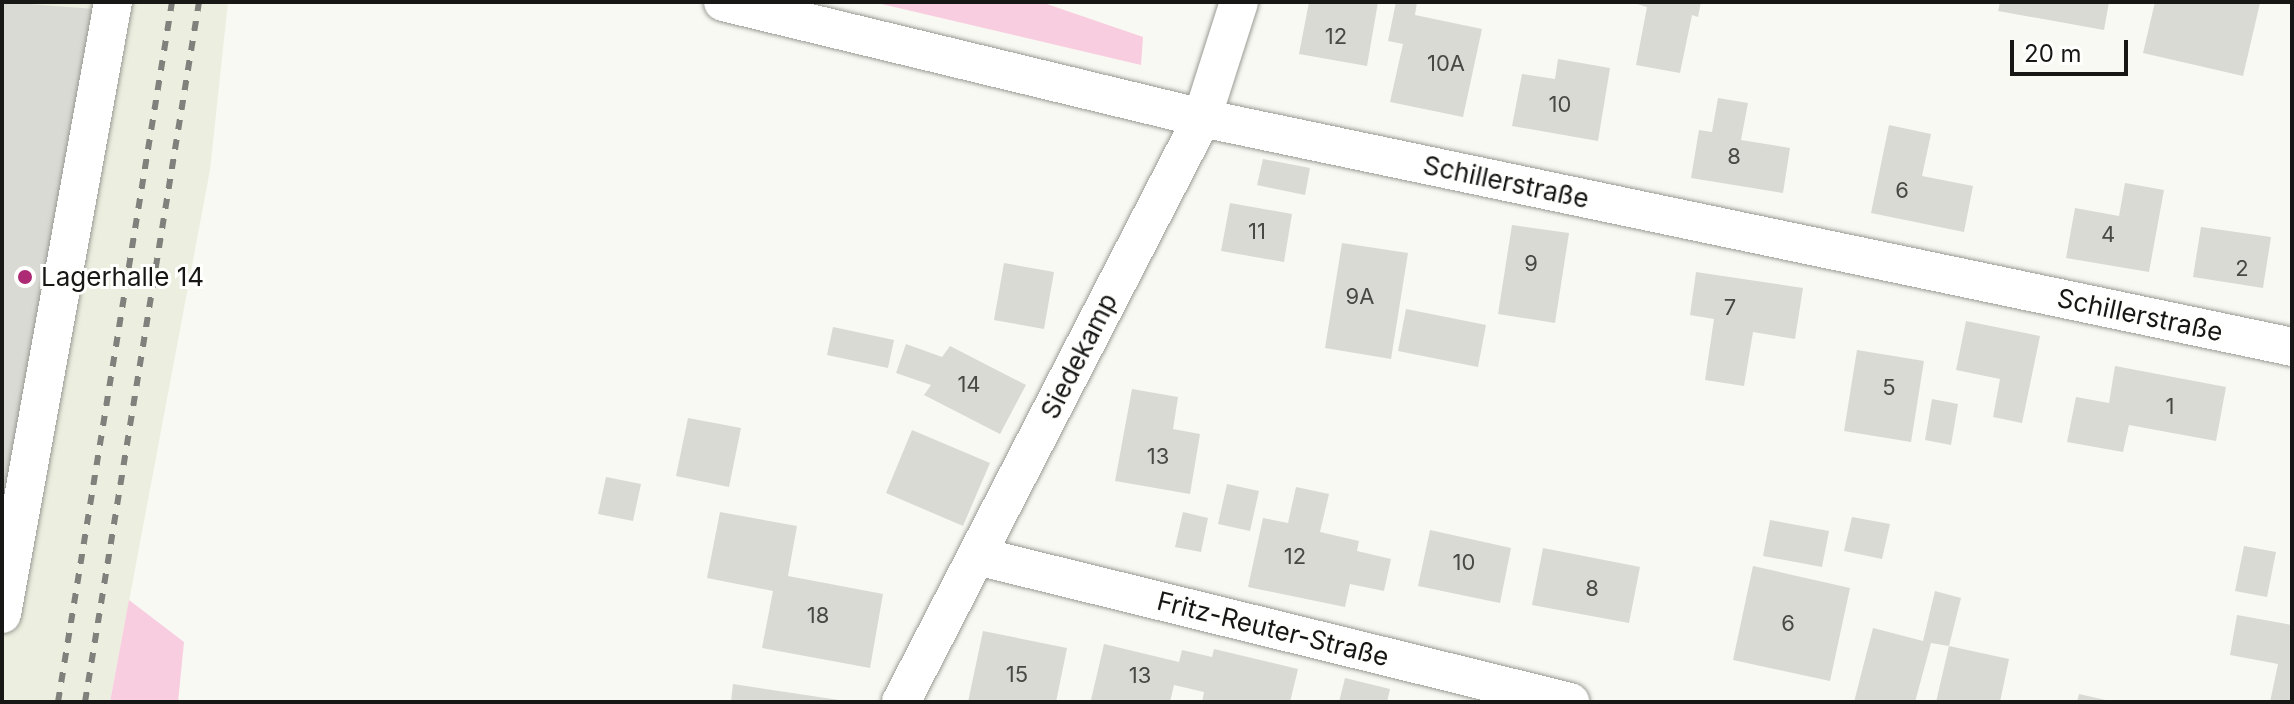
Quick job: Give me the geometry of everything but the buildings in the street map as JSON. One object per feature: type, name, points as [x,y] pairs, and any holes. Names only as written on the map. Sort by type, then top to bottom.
[{"type":"street","points":[[2,614],[113,2]]},
{"type":"street","name":"Schillerstraße","points":[[723,2],[1210,120],[2292,347]]},
{"type":"street","name":"Siedekamp","points":[[901,702],[1210,120],[1239,2]]},
{"type":"street","name":"Fritz-Reuter-Straße","points":[[977,556],[1570,702]]},
{"type":"shaded area","points":[[2,2],[228,2],[210,170],[110,702],[2,702]]},
{"type":"shaded area","points":[[873,2],[1041,2],[1143,37],[1141,65]]},
{"type":"shaded area","points":[[129,600],[184,642],[178,702],[110,702]]},
{"type":"railway","points":[[58,702],[172,2]]},
{"type":"railway","points":[[85,702],[199,2]]},
{"type":"place","name":"Lagerhalle 14","points":[[25,277]]}]
